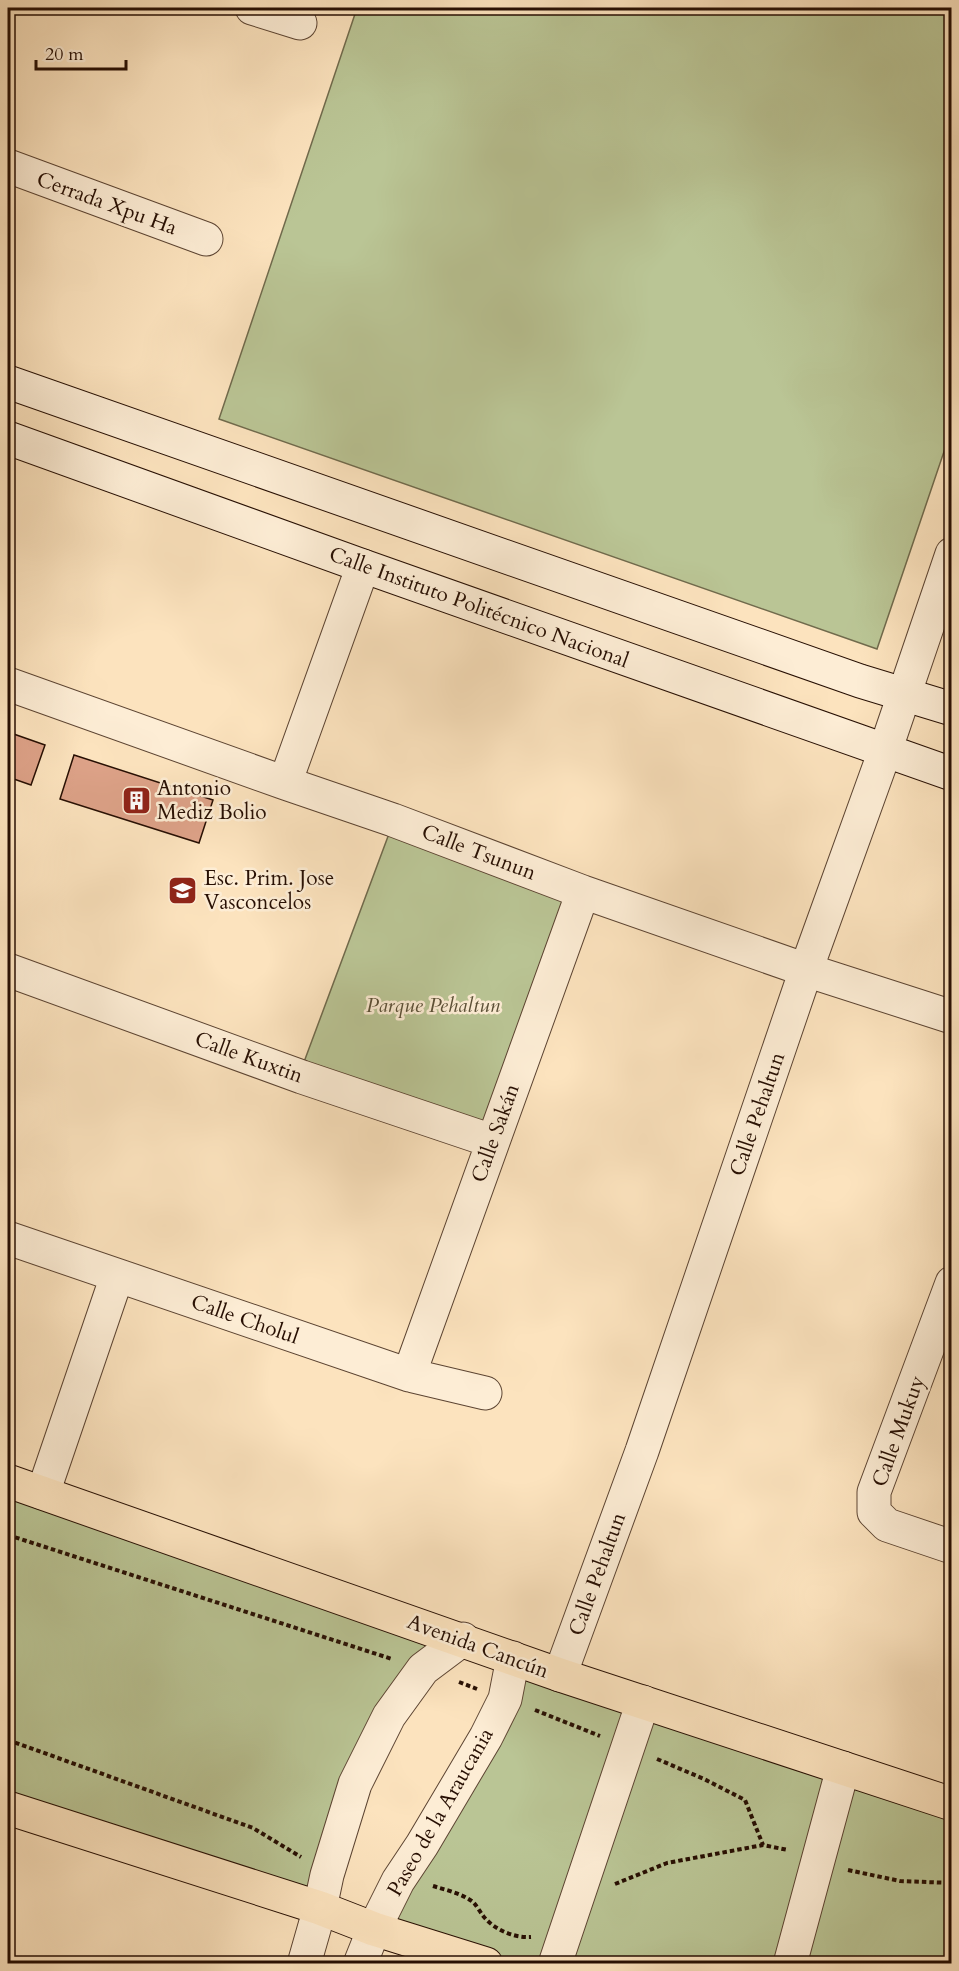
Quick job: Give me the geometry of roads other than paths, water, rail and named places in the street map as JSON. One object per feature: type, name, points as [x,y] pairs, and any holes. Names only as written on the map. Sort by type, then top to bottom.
[{"type":"main road","name":"Avenida Cancún","points":[[8,1482],[463,1639],[560,1675],[951,1804]]},
{"type":"main road","points":[[8,1808],[486,1964]]},
{"type":"street","points":[[252,8],[300,23]]},
{"type":"street","name":"Cerrada Xpu Ha","points":[[8,166],[206,239]]},
{"type":"street","points":[[8,382],[849,677],[951,709]]},
{"type":"street","name":"Calle Instituto Politécnico Nacional","points":[[8,438],[951,774]]},
{"type":"street","name":"Calle Pehaltun","points":[[560,1675],[642,1451],[951,554]]},
{"type":"street","points":[[285,783],[363,566]]},
{"type":"street","name":"Calle Tsunun","points":[[8,684],[393,820],[583,892],[806,970],[951,1017]]},
{"type":"street","name":"Calle Sakán","points":[[409,1375],[583,892]]},
{"type":"street","name":"Calle Kuxtin","points":[[8,970],[302,1077],[492,1141]]},
{"type":"street","name":"Calle Cholul","points":[[8,1238],[409,1375],[485,1393]]},
{"type":"street","points":[[44,1493],[117,1276]]},
{"type":"street","name":"Calle Mukuy","points":[[949,1300],[874,1492],[874,1512],[887,1525],[951,1547]]},
{"type":"street","points":[[304,1964],[327,1875],[355,1784],[389,1716],[423,1669],[463,1639]]},
{"type":"street","name":"Paseo de la Araucania","points":[[360,1964],[374,1929],[398,1881],[486,1737],[507,1692],[513,1658]]},
{"type":"street","points":[[555,1964],[643,1702]]},
{"type":"street","points":[[790,1964],[843,1768]]},
{"type":"place","name":"Antonio Mediz Bolio","points":[[136,800]]},
{"type":"place","name":"Esc. Prim. Jose Vasconcelos","points":[[183,890]]},
{"type":"park label","name":"Parque Pehaltun","points":[[433,1005]]}]
